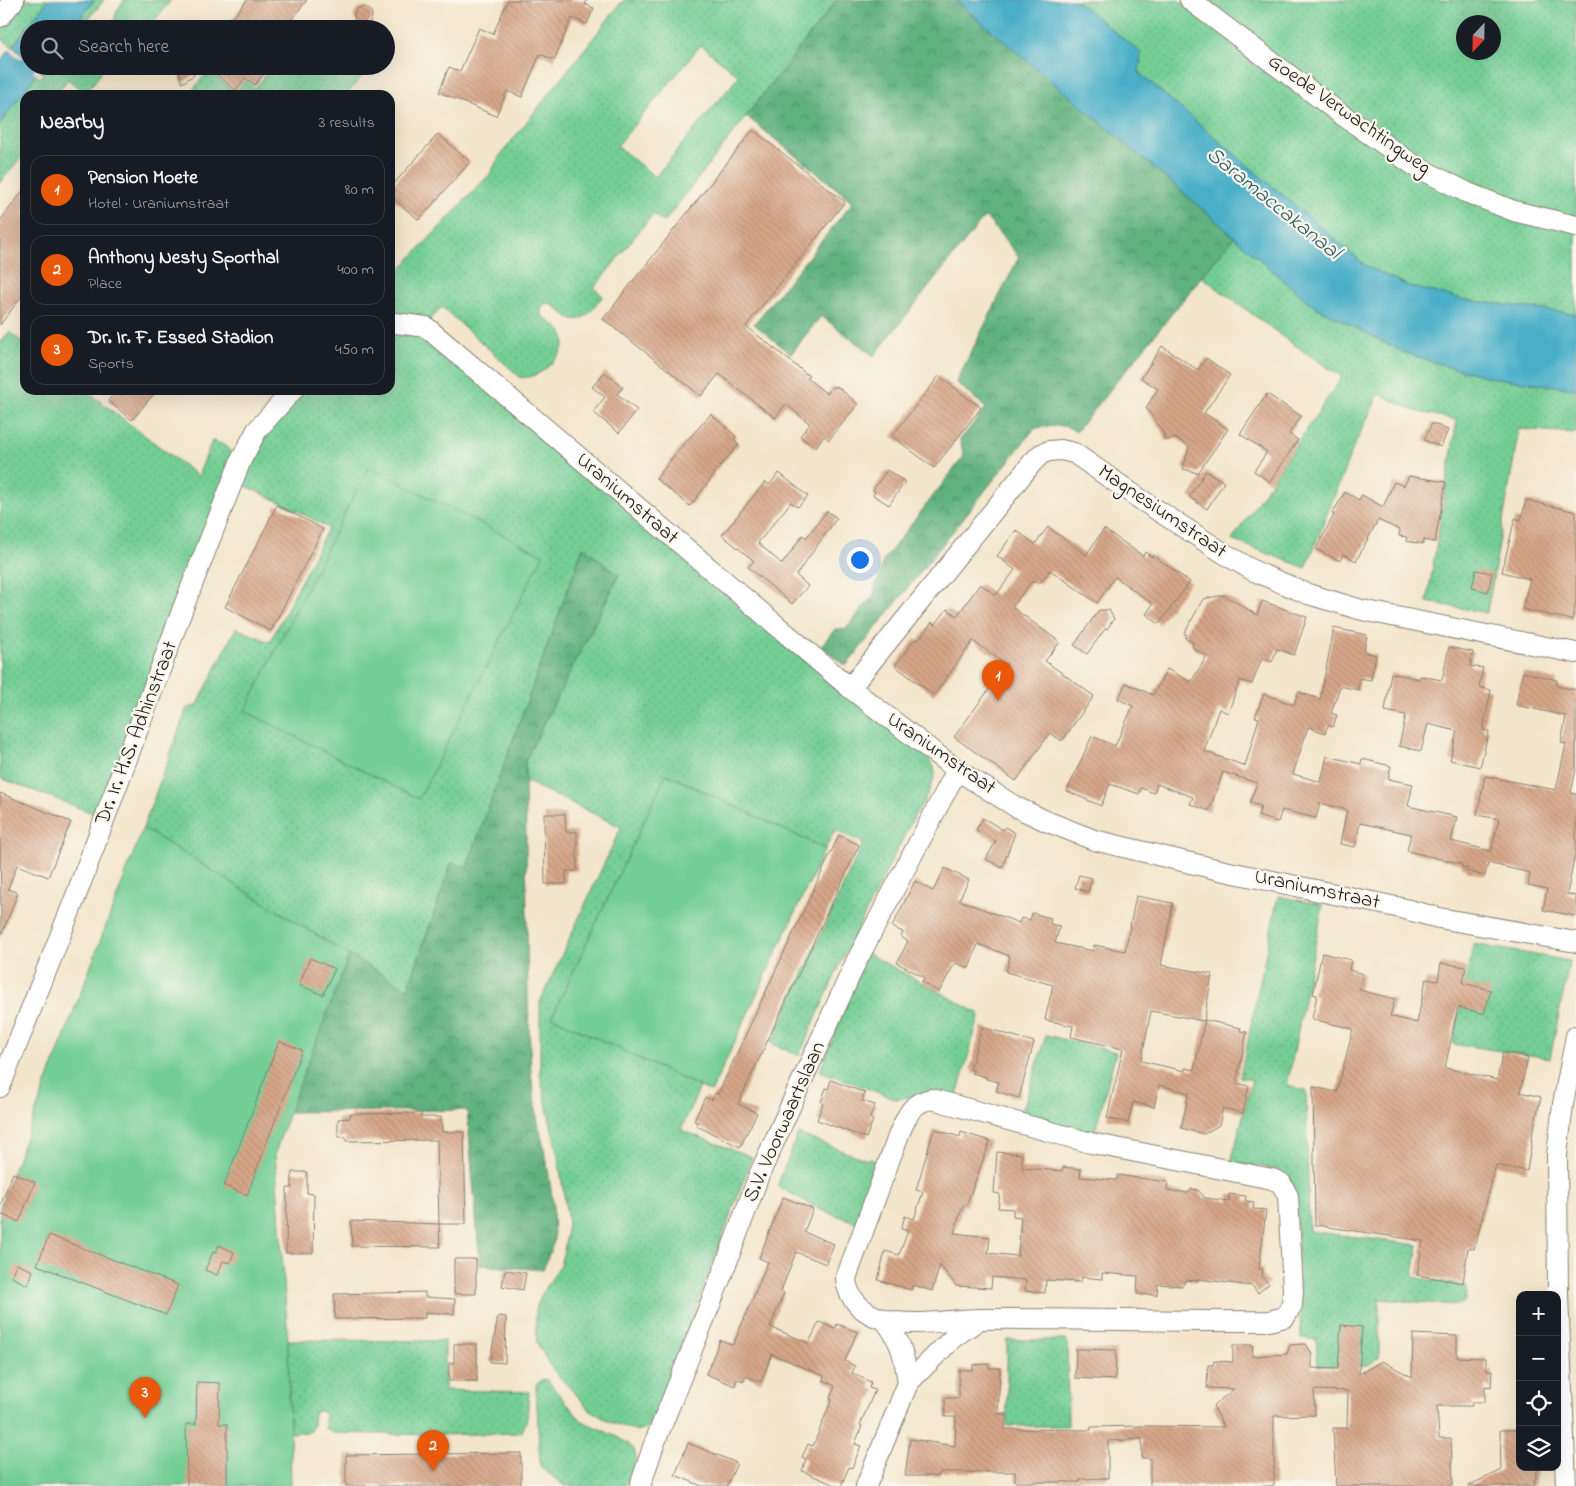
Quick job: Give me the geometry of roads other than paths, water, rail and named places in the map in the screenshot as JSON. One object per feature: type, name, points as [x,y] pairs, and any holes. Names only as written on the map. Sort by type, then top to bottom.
[{"type":"street","points":[[0,16],[14,0]]},
{"type":"street","name":"Goede Verwachtingweg","points":[[1190,0],[1338,112],[1415,166],[1468,193],[1514,211],[1576,226]]},
{"type":"street","name":"Uraniumstraat","points":[[395,322],[426,327],[850,688],[957,770],[1016,807],[1094,840],[1220,870],[1402,908],[1439,918],[1576,942]]},
{"type":"street","name":"Dr. Ir. H.S. Adhinstraat","points":[[0,1086],[74,901],[183,608],[241,460],[257,430],[288,395]]},
{"type":"street","name":"Magnesiumstraat","points":[[850,688],[1032,463],[1041,454],[1055,450],[1074,453],[1140,499],[1225,554],[1254,571],[1308,594],[1362,610],[1576,653]]},
{"type":"street","name":"S.V. Voorwaartslaan","points":[[640,1486],[653,1447],[719,1285],[759,1175],[856,962],[957,770]]},
{"type":"street","points":[[1566,1486],[1558,1295],[1557,1155],[1563,1104],[1576,1036]]},
{"type":"street","points":[[938,1100],[1090,1142],[1272,1180],[1281,1183],[1288,1196],[1294,1291],[1292,1305],[1285,1317],[1269,1321],[980,1319],[905,1323],[885,1320],[873,1316],[852,1298],[846,1286],[846,1278],[899,1134],[911,1110],[918,1102],[938,1100]]},
{"type":"street","points":[[866,1486],[908,1383],[954,1337],[980,1319]]},
{"type":"street","points":[[885,1320],[896,1335],[904,1353],[908,1383]]},
{"type":"water","points":[[48,0],[94,0],[79,20],[33,20]]},
{"type":"water","name":"Saramaccakanaal","points":[[955,0],[1075,0],[1141,53],[1139,73],[1366,266],[1411,287],[1466,300],[1576,314],[1576,389],[1489,377],[1443,365],[1403,352],[1312,305],[1176,186]]},
{"type":"water","points":[[20,37],[20,53],[15,49],[14,45]]},
{"type":"water","points":[[9,50],[20,60],[20,75],[36,75],[25,90],[20,90],[20,97],[0,124],[0,61]]},
{"type":"waterway","points":[[0,100],[20,74]]},
{"type":"place","name":"Pension Moete","points":[[998,701]]},
{"type":"place","name":"Dr. Ir. F. Essed Stadion","points":[[145,1418]]},
{"type":"place","name":"Anthony Nesty Sporthal","points":[[433,1471]]}]
